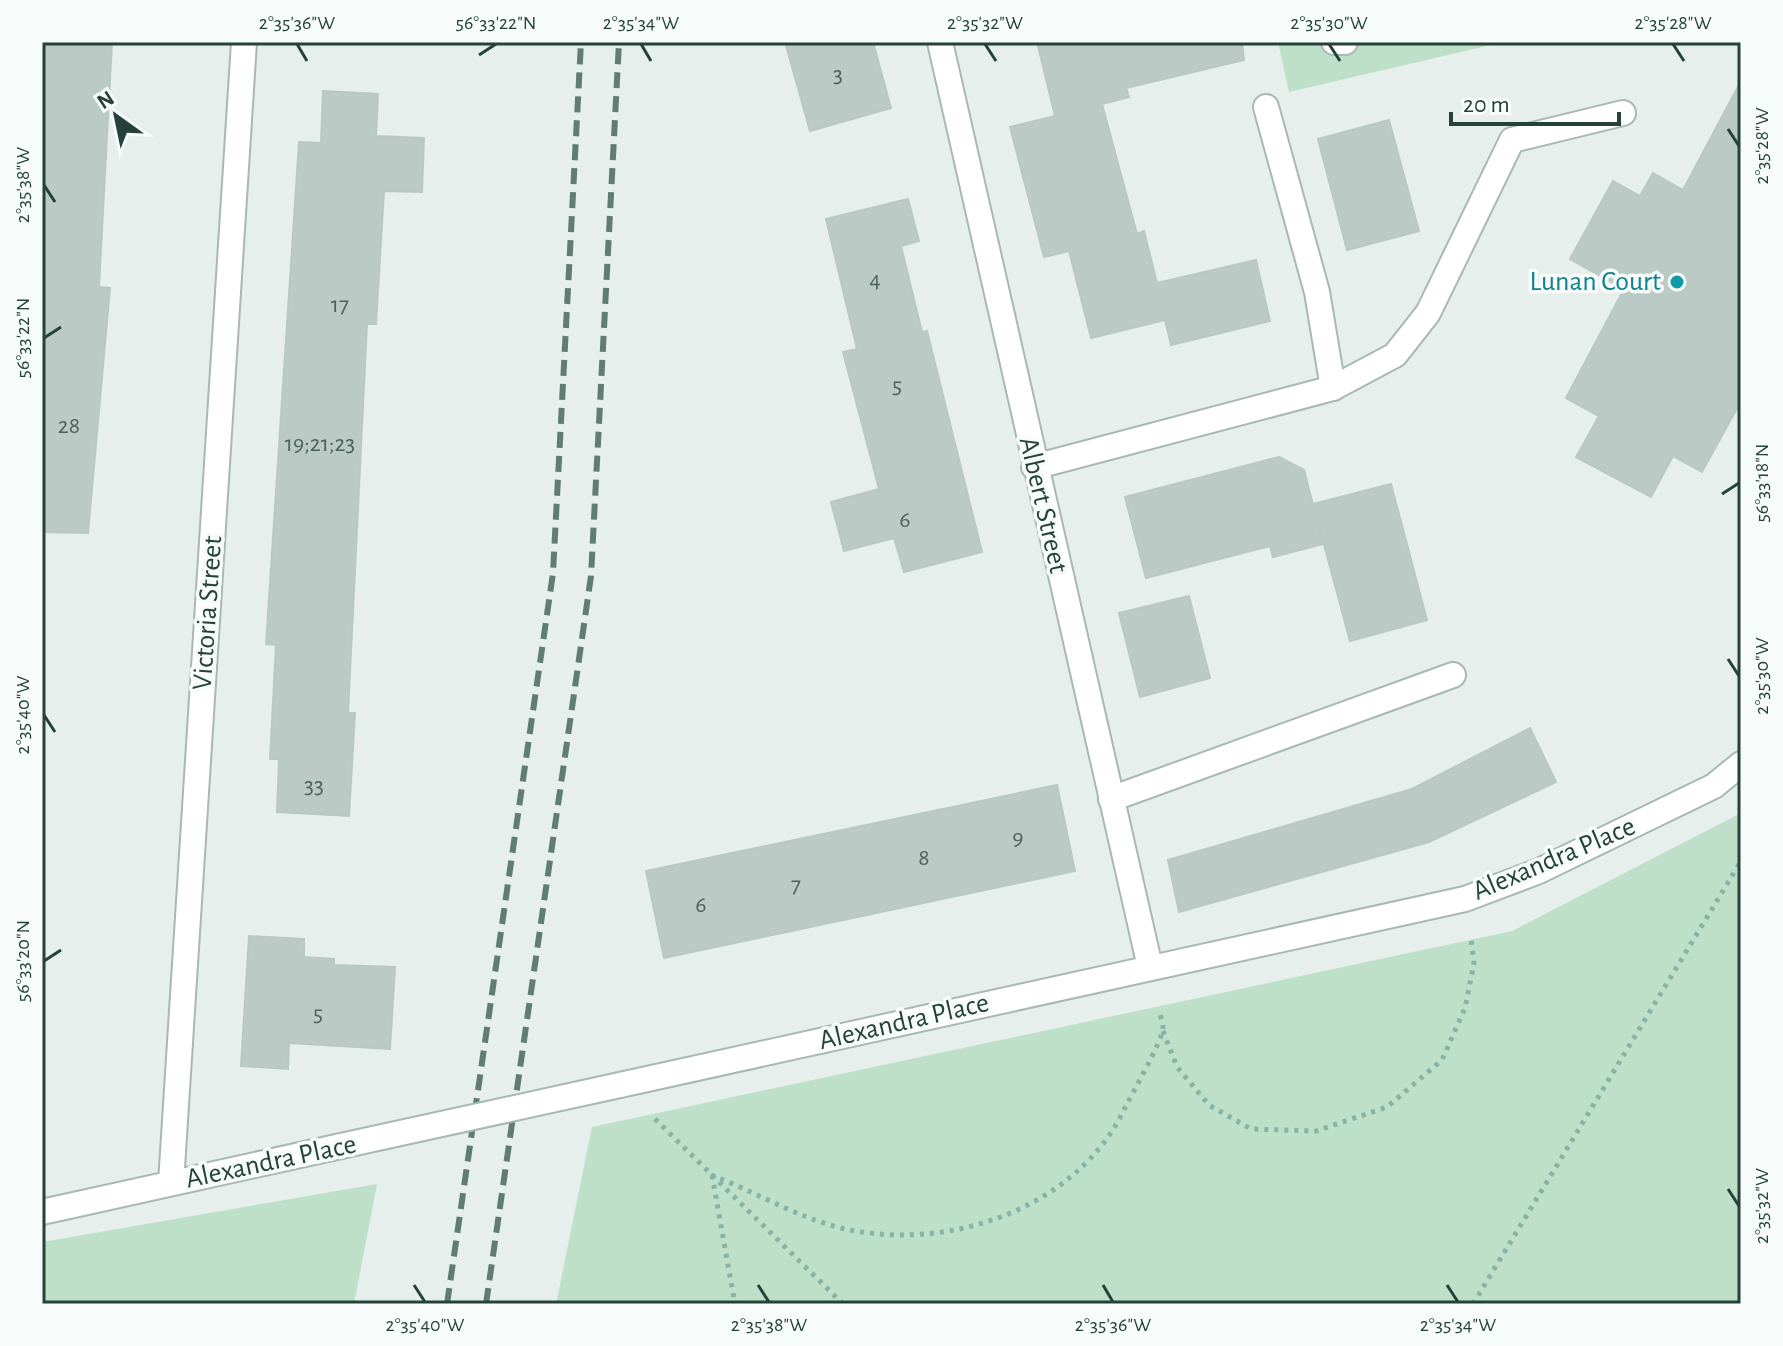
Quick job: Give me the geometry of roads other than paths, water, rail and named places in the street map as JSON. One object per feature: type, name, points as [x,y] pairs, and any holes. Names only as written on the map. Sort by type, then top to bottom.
[{"type":"street","name":"Victoria Street","points":[[171,1183],[244,42]]},
{"type":"street","name":"Albert Street","points":[[940,42],[1034,467],[1150,967]]},
{"type":"street","points":[[1334,42],[1345,42]]},
{"type":"street","points":[[1266,107],[1317,292],[1333,388]]},
{"type":"street","points":[[1034,467],[1333,388],[1395,355],[1428,313],[1512,140],[1623,113]]},
{"type":"street","points":[[1111,799],[1453,675]]},
{"type":"street","name":"Alexandra Place","points":[[42,1212],[1465,899],[1553,865],[1714,786],[1741,764]]},
{"type":"railway","points":[[447,1304],[553,573],[581,42]]},
{"type":"railway","points":[[486,1304],[591,576],[619,42]]},
{"type":"place","name":"Lunan Court","points":[[1677,282]]}]
